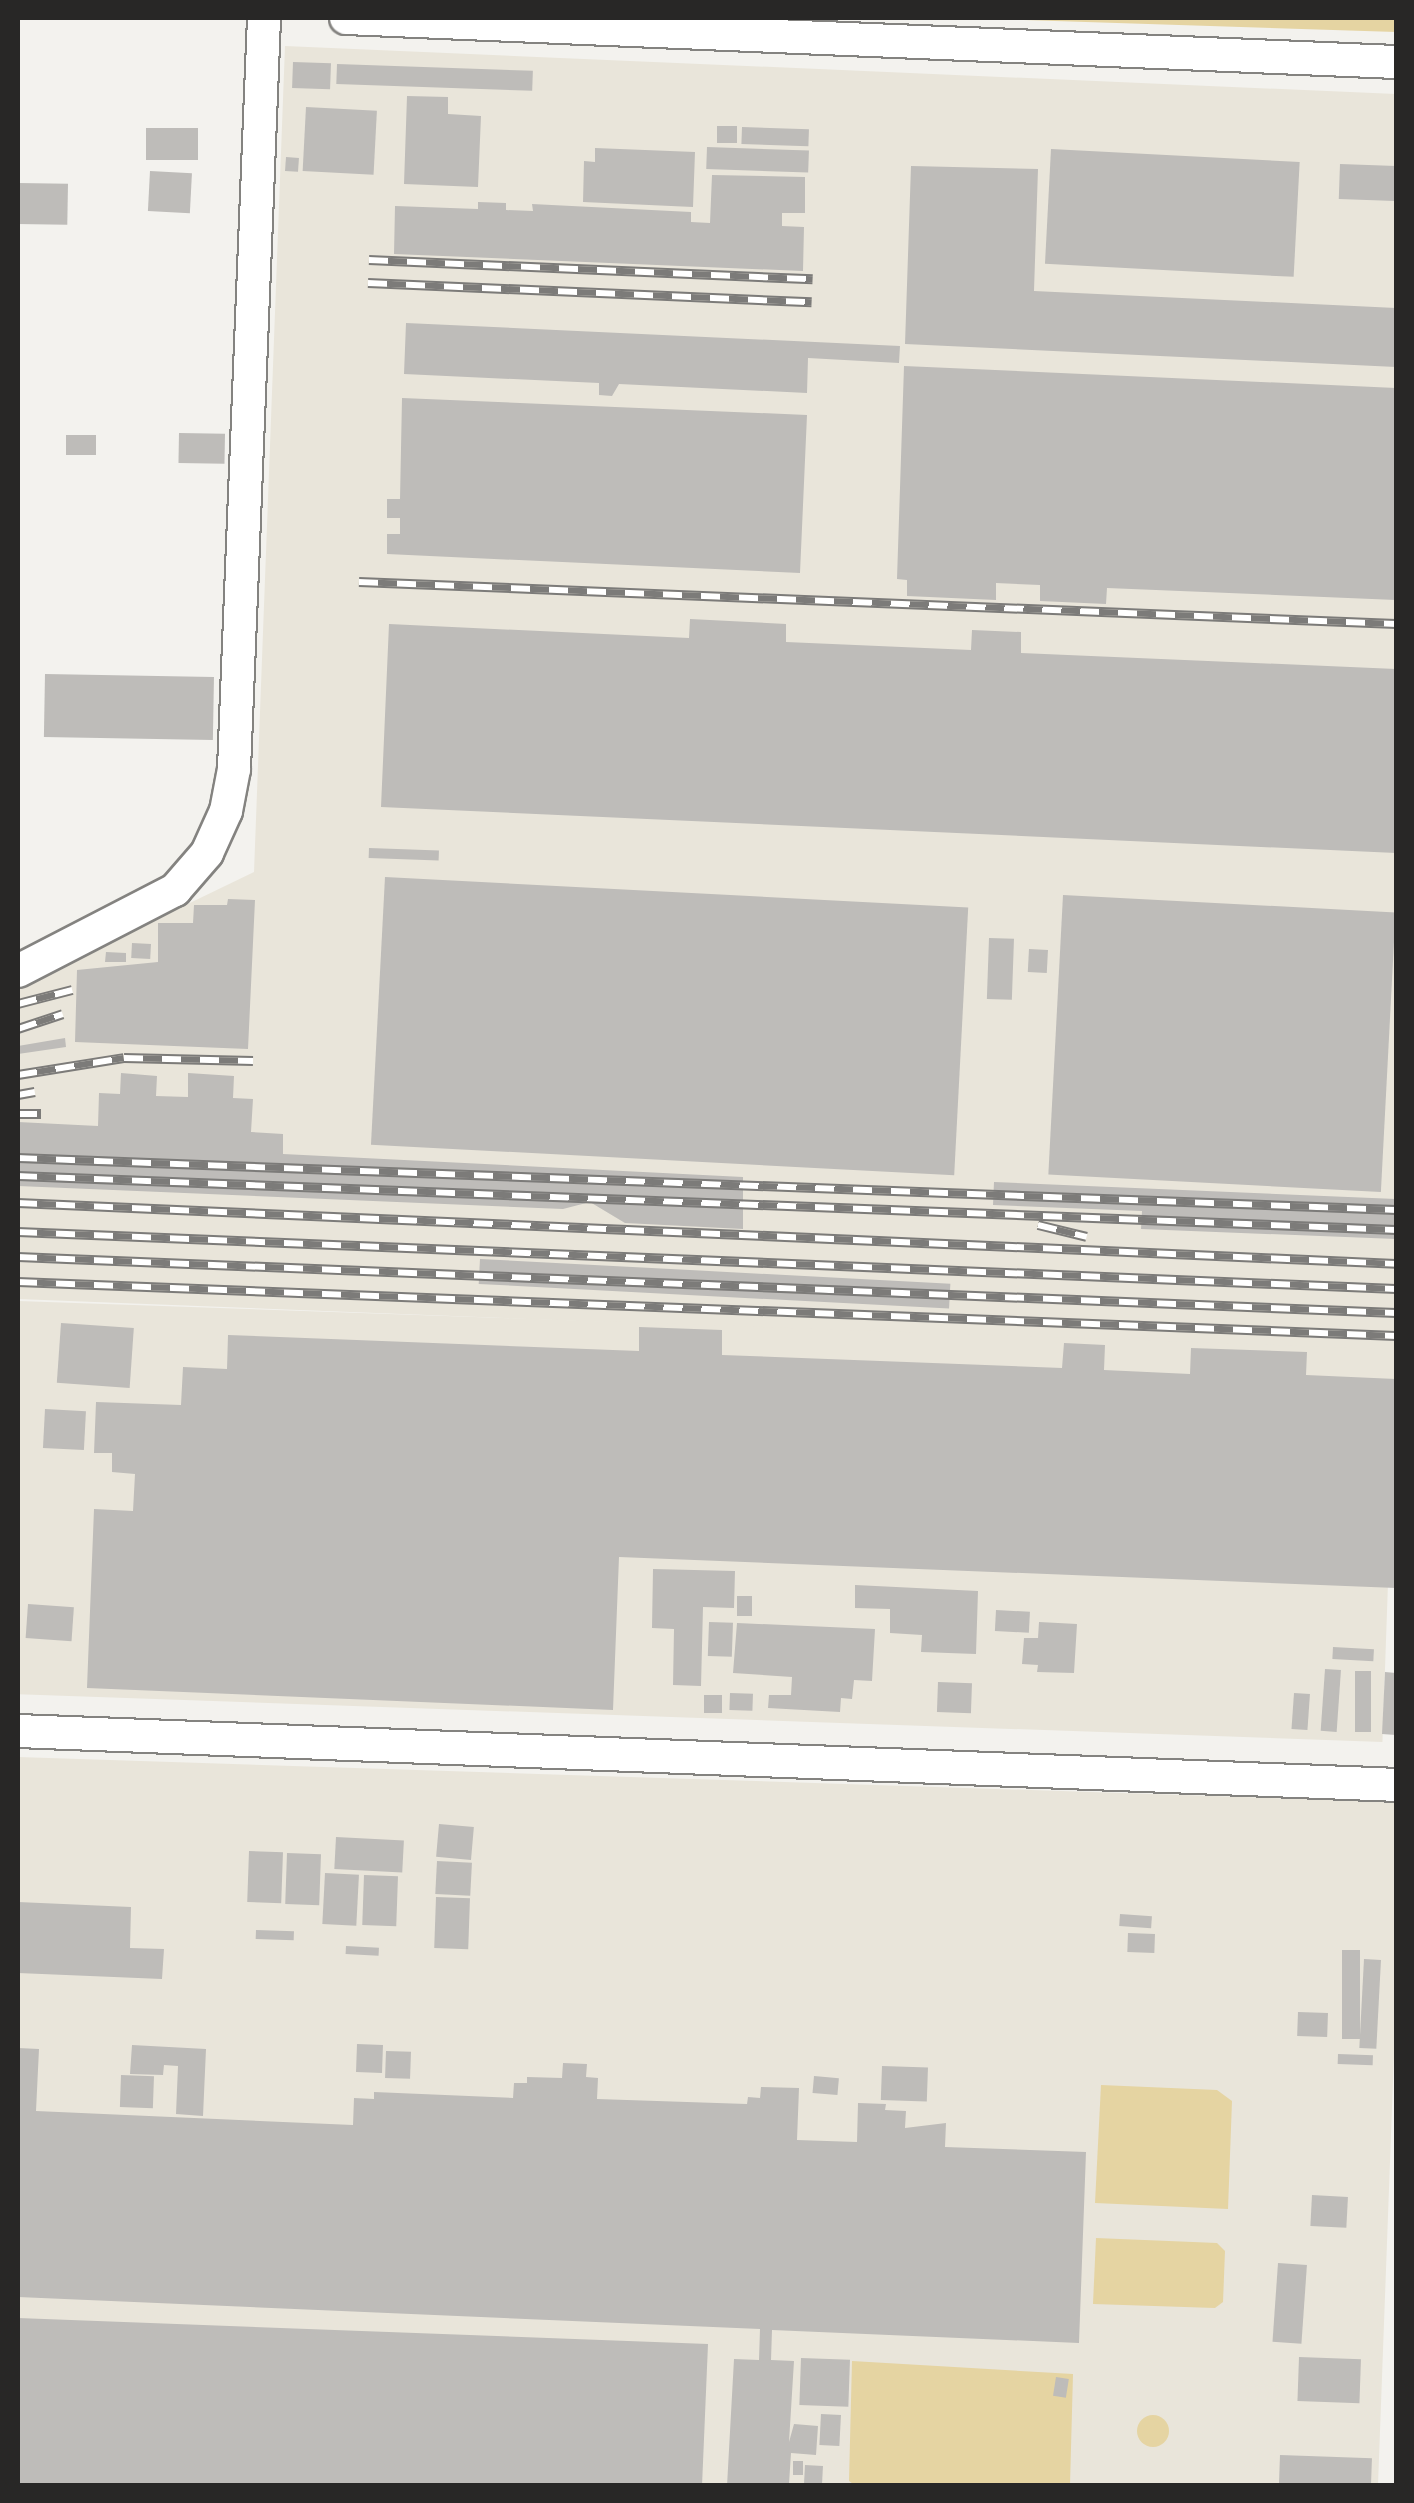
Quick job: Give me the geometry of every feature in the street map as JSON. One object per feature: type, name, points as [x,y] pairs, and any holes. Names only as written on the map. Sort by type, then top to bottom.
[{"type":"street","points":[[18,970],[176,890],[207,853],[226,811],[234,769],[264,18]]},
{"type":"street","points":[[346,18],[1396,62]]},
{"type":"street","points":[[18,1731],[1396,1785]]},
{"type":"shaded area","points":[[961,18],[1396,18],[1396,32]]},
{"type":"shaded area","points":[[285,46],[1396,94],[1396,1353],[18,1299],[18,986],[254,872]]},
{"type":"shaded area","points":[[18,1301],[1396,1349],[1382,1742],[18,1694]]},
{"type":"shaded area","points":[[18,1757],[1396,1802],[1396,2000],[1378,2485],[18,2485]]},
{"type":"shaded area","points":[[1101,2085],[1217,2090],[1232,2101],[1228,2209],[1095,2203]]},
{"type":"shaded area","points":[[1096,2238],[1217,2243],[1225,2251],[1223,2302],[1215,2308],[1093,2304]]},
{"type":"shaded area","points":[[852,2361],[1073,2374],[1070,2485],[856,2486],[849,2481]]},
{"type":"shaded area","points":[[1153,2415],[1165,2419],[1169,2431],[1165,2443],[1153,2447],[1141,2443],[1137,2431],[1141,2419]]},
{"type":"building","points":[[293,62],[331,63],[330,89],[292,88]]},
{"type":"building","points":[[337,64],[533,71],[532,91],[336,84]]},
{"type":"building","points":[[407,96],[448,97],[448,114],[481,116],[478,187],[404,184]]},
{"type":"building","points":[[306,107],[377,111],[374,175],[303,171]]},
{"type":"building","points":[[717,126],[737,126],[737,143],[717,143]]},
{"type":"building","points":[[742,127],[809,129],[808,146],[741,144]]},
{"type":"building","points":[[146,128],[198,128],[198,160],[146,160]]},
{"type":"building","points":[[707,147],[809,151],[808,173],[706,169]]},
{"type":"building","points":[[595,148],[695,152],[693,207],[583,202],[584,161],[595,162]]},
{"type":"building","points":[[1051,149],[1300,162],[1294,277],[1045,264]]},
{"type":"building","points":[[286,157],[299,158],[298,172],[285,171]]},
{"type":"building","points":[[1340,164],[1396,166],[1395,201],[1339,199]]},
{"type":"building","points":[[911,166],[1038,169],[1034,291],[1396,308],[1396,367],[905,344]]},
{"type":"building","points":[[150,171],[192,173],[190,213],[148,211]]},
{"type":"building","points":[[712,175],[805,177],[805,213],[782,213],[782,226],[804,227],[803,271],[394,254],[395,206],[478,209],[478,202],[506,203],[506,210],[533,211],[532,204],[691,212],[691,222],[710,223]]},
{"type":"building","points":[[18,183],[68,184],[67,225],[18,224]]},
{"type":"building","points":[[406,323],[900,346],[899,363],[808,358],[807,393],[619,384],[612,396],[599,395],[599,383],[404,374]]},
{"type":"building","points":[[904,366],[1396,388],[1396,600],[1107,588],[1106,604],[1040,601],[1040,585],[996,583],[996,600],[907,596],[907,580],[897,579]]},
{"type":"building","points":[[402,398],[807,415],[800,573],[387,554],[387,534],[400,534],[400,518],[387,518],[387,499],[400,499]]},
{"type":"building","points":[[179,433],[225,434],[224,464],[178,463]]},
{"type":"building","points":[[66,435],[96,435],[96,455],[66,455]]},
{"type":"building","points":[[690,619],[786,624],[786,642],[971,650],[972,630],[1021,632],[1021,653],[1396,669],[1396,853],[381,807],[389,624],[689,638]]},
{"type":"building","points":[[45,674],[214,677],[213,740],[44,737]]},
{"type":"building","points":[[369,848],[439,850],[439,860],[369,858]]},
{"type":"building","points":[[385,877],[968,908],[954,1175],[371,1145]]},
{"type":"building","points":[[1063,895],[1396,912],[1381,1192],[1048,1175]]},
{"type":"building","points":[[228,899],[255,900],[248,1049],[75,1042],[77,970],[158,962],[158,923],[193,923],[194,905],[227,905]]},
{"type":"building","points":[[989,938],[1014,939],[1012,1000],[987,999]]},
{"type":"building","points":[[132,943],[151,944],[150,959],[131,958]]},
{"type":"building","points":[[1029,949],[1048,950],[1047,973],[1028,972]]},
{"type":"building","points":[[106,952],[126,953],[126,962],[105,962]]},
{"type":"building","points":[[65,1038],[66,1047],[18,1054],[18,1046]]},
{"type":"building","points":[[121,1073],[157,1076],[156,1096],[188,1097],[188,1073],[234,1076],[233,1098],[253,1099],[251,1132],[283,1134],[283,1154],[743,1177],[743,1229],[625,1223],[590,1202],[563,1209],[18,1186],[18,1122],[98,1126],[99,1093],[120,1094]]},
{"type":"building","points":[[994,1182],[1396,1199],[1396,1239],[1141,1229],[1142,1211],[993,1205]]},
{"type":"building","points":[[480,1259],[950,1284],[949,1309],[479,1284]]},
{"type":"building","points":[[61,1323],[134,1328],[130,1388],[57,1383]]},
{"type":"building","points":[[639,1327],[722,1330],[722,1355],[1062,1368],[1064,1343],[1105,1345],[1104,1370],[1190,1374],[1191,1348],[1307,1352],[1306,1375],[1396,1379],[1396,1588],[619,1557],[613,1710],[87,1688],[94,1509],[133,1511],[135,1474],[112,1472],[112,1453],[94,1453],[96,1402],[181,1405],[183,1367],[227,1369],[228,1335],[639,1351]]},
{"type":"building","points":[[45,1409],[86,1411],[84,1450],[43,1448]]},
{"type":"building","points":[[653,1569],[735,1571],[734,1608],[703,1607],[701,1686],[673,1685],[674,1629],[652,1628]]},
{"type":"building","points":[[855,1585],[978,1591],[976,1654],[921,1652],[922,1635],[890,1633],[890,1609],[855,1608]]},
{"type":"building","points":[[737,1596],[752,1596],[752,1616],[737,1616]]},
{"type":"building","points":[[28,1604],[74,1607],[72,1641],[26,1638]]},
{"type":"building","points":[[996,1610],[1030,1612],[1029,1633],[995,1631]]},
{"type":"building","points":[[709,1622],[733,1623],[732,1657],[708,1656]]},
{"type":"building","points":[[1039,1622],[1077,1624],[1074,1673],[1037,1672],[1038,1665],[1022,1664],[1024,1638],[1038,1638]]},
{"type":"building","points":[[737,1623],[875,1629],[872,1681],[854,1680],[852,1699],[841,1698],[840,1712],[768,1708],[769,1695],[791,1695],[792,1677],[733,1673]]},
{"type":"building","points":[[1333,1647],[1374,1649],[1373,1661],[1332,1659]]},
{"type":"building","points":[[1325,1669],[1341,1670],[1337,1732],[1321,1731]]},
{"type":"building","points":[[1355,1671],[1371,1671],[1371,1732],[1355,1732]]},
{"type":"building","points":[[1385,1672],[1396,1673],[1396,1735],[1382,1734]]},
{"type":"building","points":[[938,1682],[972,1683],[971,1713],[937,1712]]},
{"type":"building","points":[[730,1693],[753,1694],[752,1711],[729,1710]]},
{"type":"building","points":[[1294,1693],[1310,1694],[1307,1730],[1291,1729]]},
{"type":"building","points":[[704,1695],[722,1695],[722,1713],[704,1713]]},
{"type":"building","points":[[439,1824],[474,1827],[471,1860],[436,1857]]},
{"type":"building","points":[[336,1837],[404,1841],[402,1873],[334,1869]]},
{"type":"building","points":[[249,1851],[283,1852],[281,1903],[247,1902]]},
{"type":"building","points":[[287,1853],[321,1854],[319,1905],[285,1904]]},
{"type":"building","points":[[437,1861],[472,1863],[470,1896],[435,1894]]},
{"type":"building","points":[[325,1873],[359,1875],[356,1926],[322,1924]]},
{"type":"building","points":[[364,1875],[398,1876],[396,1926],[362,1925]]},
{"type":"building","points":[[436,1897],[470,1898],[468,1949],[434,1948]]},
{"type":"building","points":[[18,1902],[131,1907],[130,1948],[164,1949],[162,1979],[18,1973]]},
{"type":"building","points":[[1120,1914],[1152,1916],[1151,1928],[1119,1926]]},
{"type":"building","points":[[256,1930],[294,1931],[294,1940],[256,1939]]},
{"type":"building","points":[[1128,1933],[1155,1934],[1154,1953],[1127,1952]]},
{"type":"building","points":[[346,1946],[379,1948],[379,1956],[346,1954]]},
{"type":"building","points":[[1342,1950],[1360,1950],[1360,2039],[1342,2039]]},
{"type":"building","points":[[1364,1959],[1381,1960],[1376,2049],[1359,2048]]},
{"type":"building","points":[[1298,2012],[1328,2013],[1327,2037],[1297,2036]]},
{"type":"building","points":[[357,2044],[383,2045],[382,2073],[356,2072]]},
{"type":"building","points":[[132,2045],[206,2049],[203,2116],[176,2114],[178,2066],[164,2065],[163,2075],[130,2074]]},
{"type":"building","points":[[18,2048],[39,2049],[36,2111],[353,2125],[354,2098],[374,2099],[374,2092],[513,2098],[514,2083],[527,2083],[527,2077],[562,2078],[563,2063],[587,2064],[586,2077],[598,2078],[597,2099],[747,2104],[748,2097],[760,2098],[761,2087],[799,2088],[797,2140],[857,2142],[858,2103],[886,2104],[885,2110],[906,2111],[905,2128],[946,2123],[945,2147],[1086,2152],[1079,2343],[772,2330],[771,2360],[794,2361],[789,2442],[794,2424],[818,2426],[816,2455],[791,2453],[789,2484],[727,2486],[734,2359],[759,2360],[760,2329],[18,2297]]},
{"type":"building","points":[[386,2051],[411,2052],[410,2079],[385,2078]]},
{"type":"building","points":[[1338,2054],[1373,2055],[1373,2065],[1338,2064]]},
{"type":"building","points":[[882,2066],[928,2068],[927,2102],[881,2100]]},
{"type":"building","points":[[121,2075],[154,2076],[153,2108],[120,2107]]},
{"type":"building","points":[[814,2076],[839,2078],[837,2095],[813,2093]]},
{"type":"building","points":[[1312,2195],[1348,2197],[1346,2228],[1310,2226]]},
{"type":"building","points":[[1278,2263],[1307,2265],[1301,2344],[1272,2342]]},
{"type":"building","points":[[18,2318],[708,2344],[702,2486],[18,2486]]},
{"type":"building","points":[[1299,2357],[1361,2359],[1359,2403],[1297,2401]]},
{"type":"building","points":[[801,2358],[850,2360],[848,2407],[799,2405]]},
{"type":"building","points":[[1056,2377],[1069,2379],[1066,2398],[1053,2396]]},
{"type":"building","points":[[821,2414],[841,2415],[839,2446],[819,2445]]},
{"type":"building","points":[[1280,2455],[1372,2458],[1371,2486],[1279,2486]]},
{"type":"building","points":[[793,2461],[803,2461],[803,2475],[793,2475]]},
{"type":"building","points":[[805,2465],[823,2466],[822,2486],[804,2486]]},
{"type":"railway","points":[[369,260],[813,279]]},
{"type":"railway","points":[[368,283],[812,302]]},
{"type":"railway","points":[[359,582],[1396,624]]},
{"type":"railway","points":[[18,1004],[72,990]]},
{"type":"railway","points":[[18,1029],[63,1014]]},
{"type":"railway","points":[[18,1075],[124,1058],[253,1061]]},
{"type":"railway","points":[[18,1095],[35,1092]]},
{"type":"railway","points":[[18,1114],[41,1114]]},
{"type":"railway","points":[[18,1158],[1396,1210]]},
{"type":"railway","points":[[18,1176],[1396,1230]]},
{"type":"railway","points":[[18,1203],[1396,1264]]},
{"type":"railway","points":[[1038,1225],[1087,1237]]},
{"type":"railway","points":[[18,1232],[1396,1289]]},
{"type":"railway","points":[[18,1257],[1396,1313]]},
{"type":"railway","points":[[18,1282],[1396,1336]]}]
